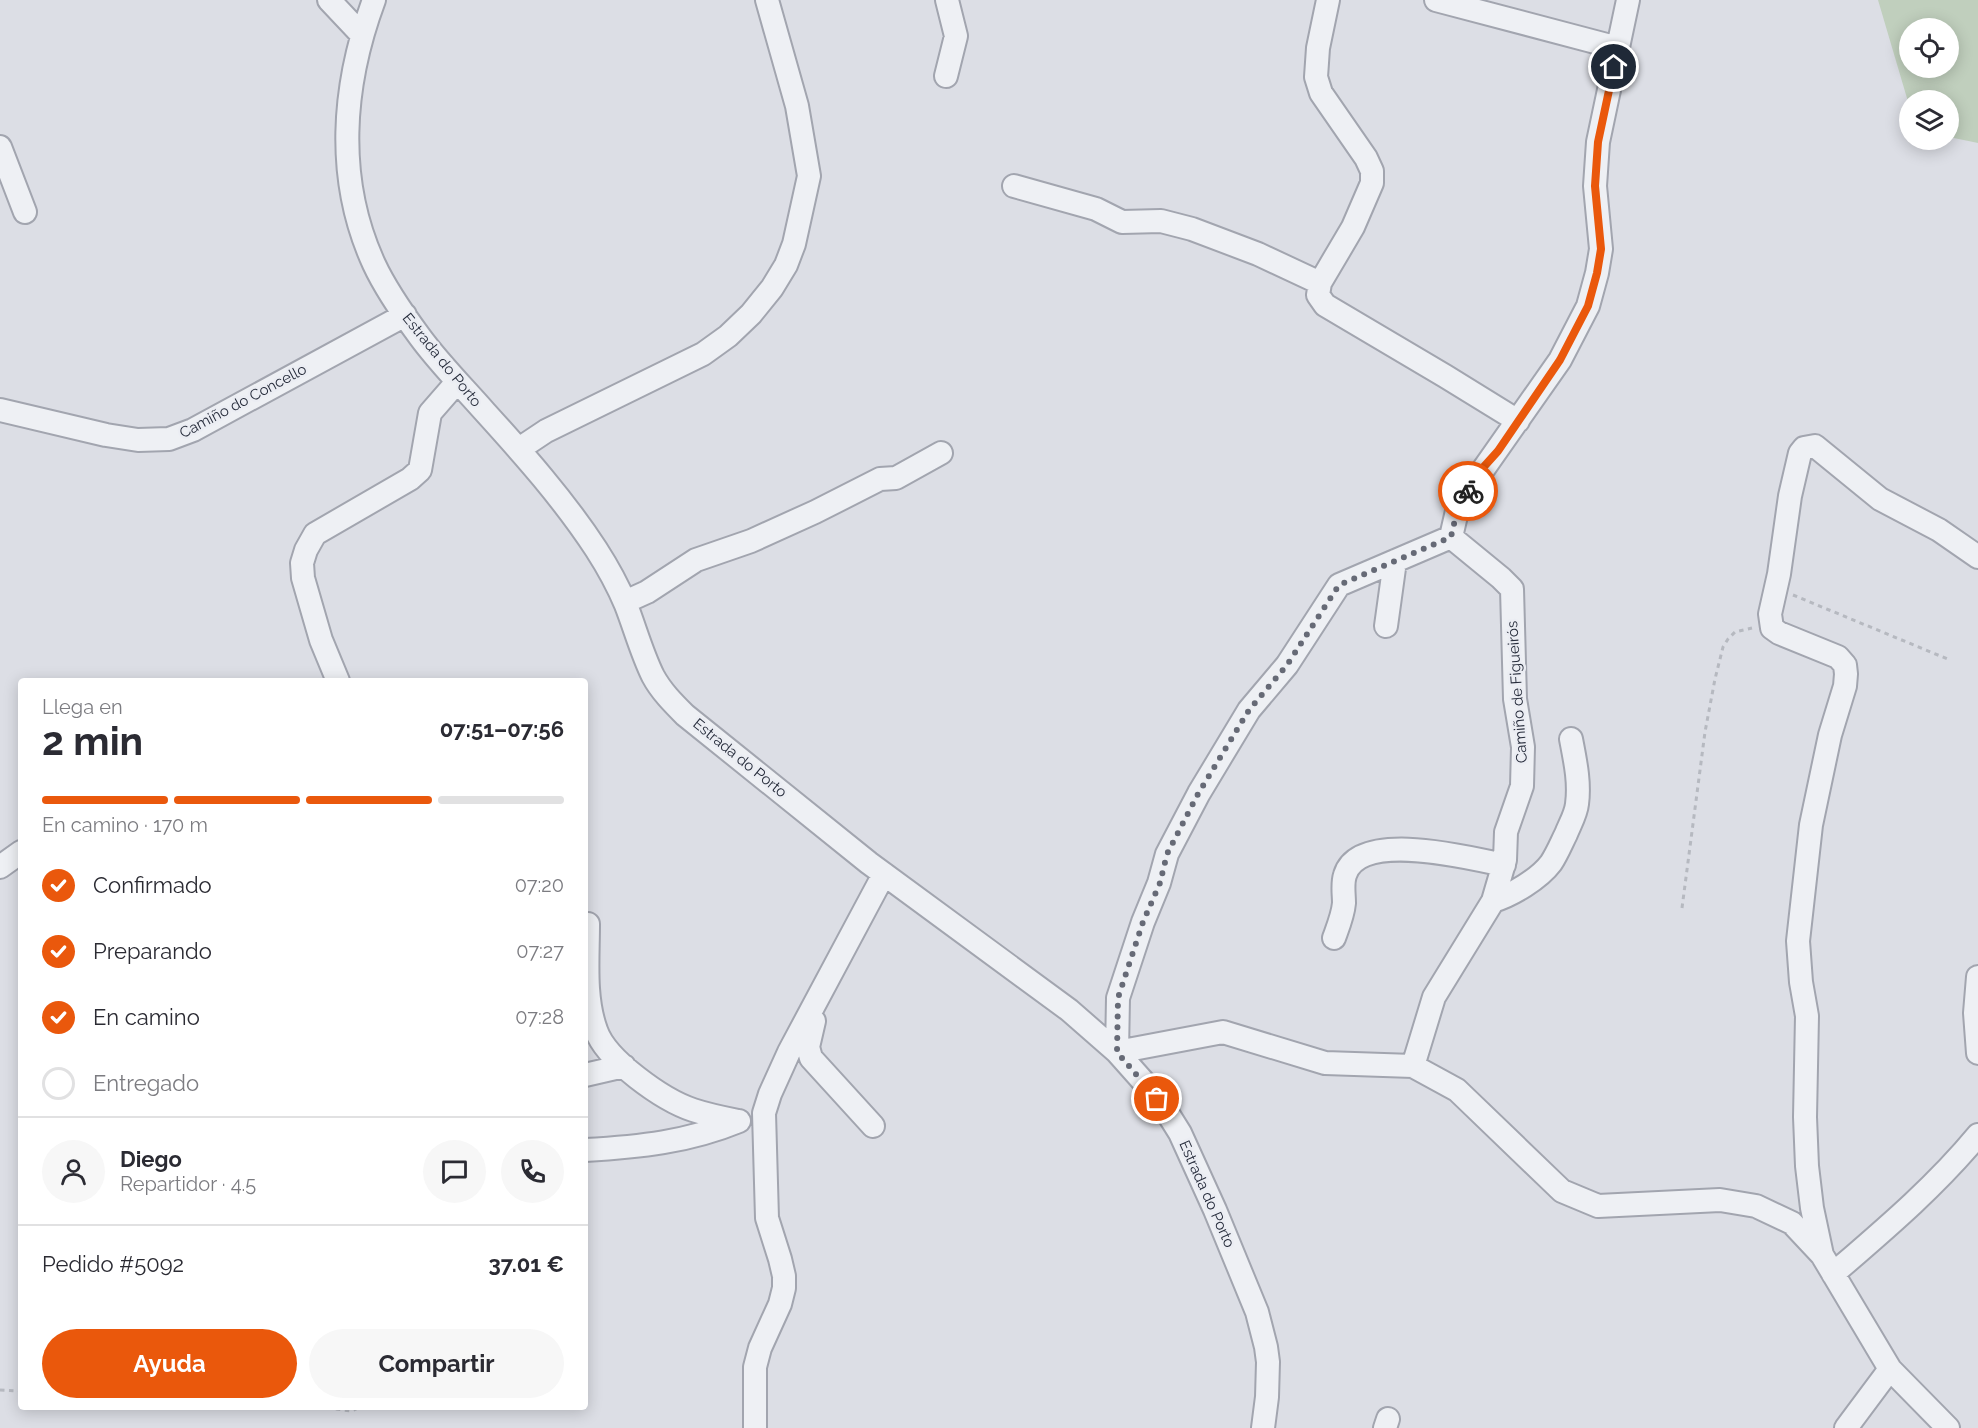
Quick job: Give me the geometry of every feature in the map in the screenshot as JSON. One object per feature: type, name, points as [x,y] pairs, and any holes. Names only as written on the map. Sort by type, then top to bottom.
[{"type":"street","points":[[329,0],[362,35]]},
{"type":"street","name":"Estrada do Porto","points":[[374,0],[362,35],[349,100],[347,140],[350,184],[361,228],[374,264],[386,287],[421,338],[457,382],[519,449],[591,543],[625,602],[654,677],[670,701],[884,874],[1069,1010],[1117,1052],[1149,1088],[1180,1133],[1247,1285],[1263,1334],[1268,1362],[1263,1428]]},
{"type":"street","points":[[519,449],[546,431],[703,354],[728,336],[751,314],[772,288],[786,265],[794,244],[809,176],[797,106],[767,0]]},
{"type":"street","points":[[946,76],[956,36],[947,0]]},
{"type":"street","points":[[1328,0],[1318,48],[1316,77],[1321,93],[1366,158],[1372,171],[1372,183],[1353,227],[1320,283],[1318,295],[1325,305],[1518,421]]},
{"type":"street","points":[[1436,0],[1618,48]]},
{"type":"street","points":[[1628,0],[1598,142],[1595,186],[1601,249],[1588,306],[1560,360],[1466,494],[1457,511],[1451,537],[1339,585],[1287,665],[1249,710],[1198,794],[1167,854],[1160,883],[1143,922],[1118,998],[1117,1052],[1222,1032],[1325,1063],[1413,1066],[1457,1090],[1562,1191],[1598,1206],[1720,1200],[1756,1206],[1792,1223],[1827,1265],[1890,1369],[1948,1428]]},
{"type":"street","points":[[0,147],[25,212]]},
{"type":"street","points":[[1014,186],[1096,209],[1122,222],[1161,222],[1192,229],[1258,254],[1320,283]]},
{"type":"street","name":"Camiño do Concello","points":[[0,410],[106,435],[138,440],[169,439],[193,430],[405,315]]},
{"type":"street","points":[[337,678],[321,639],[303,578],[302,563],[306,550],[315,534],[410,479],[420,470],[430,412],[457,382]]},
{"type":"street","points":[[1827,1265],[1812,1208],[1807,1167],[1805,1117],[1807,1016],[1801,982],[1798,941],[1811,825],[1830,735],[1845,686],[1846,674],[1845,665],[1838,657],[1790,638],[1772,628],[1770,614],[1790,496],[1800,453],[1804,448],[1815,446],[1880,500],[1939,530],[1978,557]]},
{"type":"street","points":[[625,602],[696,560],[751,540],[815,512],[880,479],[896,478],[941,453]]},
{"type":"street","name":"Camiño de Figueirós","points":[[1413,1066],[1434,998],[1493,901],[1504,865],[1506,832],[1522,786],[1523,747],[1515,699],[1512,589],[1451,537]]},
{"type":"street","points":[[1386,626],[1395,561]]},
{"type":"street","points":[[1493,901],[1509,896],[1550,865],[1574,817],[1578,782],[1571,739]]},
{"type":"street","points":[[1334,938],[1344,905],[1345,874],[1354,862],[1366,855],[1384,849],[1396,849],[1443,853],[1504,865]]},
{"type":"street","points":[[0,867],[18,854]]},
{"type":"street","points":[[754,1428],[754,1367],[780,1304],[783,1288],[780,1259],[767,1218],[764,1113],[789,1052],[884,874]]},
{"type":"street","points":[[588,924],[589,997],[593,1020],[601,1040],[624,1066],[669,1100],[693,1110],[738,1121]]},
{"type":"street","points":[[1978,977],[1975,1013],[1978,1053]]},
{"type":"street","points":[[815,1004],[814,1023],[808,1047],[811,1058],[873,1126]]},
{"type":"street","points":[[588,1074],[624,1066]]},
{"type":"street","points":[[588,1150],[643,1146],[682,1140],[764,1113]]},
{"type":"street","points":[[1827,1265],[1912,1205],[1953,1165],[1978,1135]]},
{"type":"street","points":[[1846,1428],[1890,1369]]},
{"type":"path","points":[[1776,588],[1950,660]]},
{"type":"path","points":[[1682,908],[1705,732],[1723,647],[1735,632],[1744,629],[1772,628]]},
{"type":"path","points":[[0,1390],[18,1390]]},
{"type":"green space","points":[[1878,0],[1978,0],[1978,143],[1959,139],[1959,90],[1905,90],[1901,78],[1959,78],[1959,18],[1899,18],[1899,71]]},
{"type":"way so far","points":[[1157,1099],[1117,1052],[1118,998],[1143,922],[1160,883],[1167,854],[1198,794],[1249,710],[1287,665],[1339,585],[1451,537],[1457,511],[1468,491]]},
{"type":"route","points":[[1468,491],[1560,360],[1588,306],[1601,249],[1595,186],[1598,142],[1614,67]]}]
